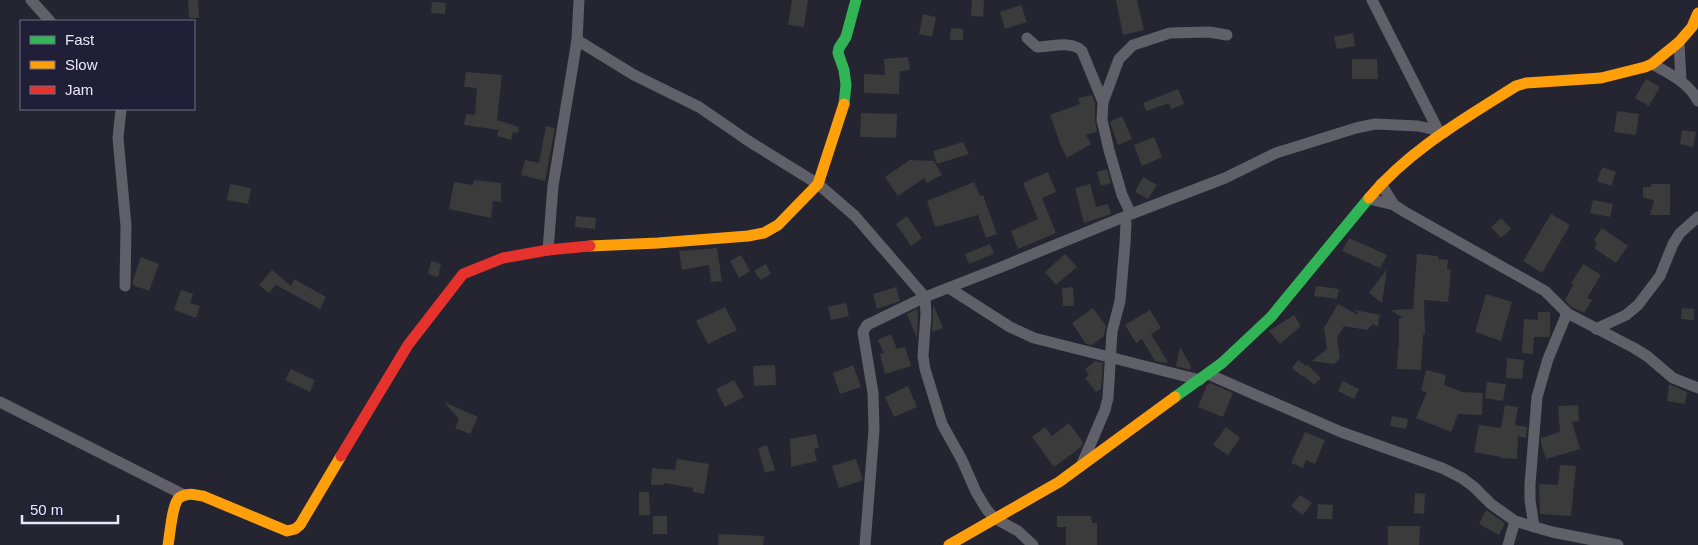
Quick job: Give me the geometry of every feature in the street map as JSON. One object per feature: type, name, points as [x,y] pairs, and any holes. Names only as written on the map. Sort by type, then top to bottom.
[{"type":"street","points":[[31,0],[49,20]]},
{"type":"street","points":[[548,250],[553,186],[577,40],[579,0]]},
{"type":"street","points":[[168,545],[175,505],[179,498],[189,494],[203,496],[287,531],[295,529],[300,525],[408,345],[463,274],[502,258],[548,250],[748,236],[764,233],[778,225],[818,184],[844,104],[846,85],[844,70],[838,53],[846,36],[856,0]]},
{"type":"street","points":[[1372,0],[1441,131]]},
{"type":"street","points":[[949,545],[1059,482],[1222,363],[1270,317],[1381,184],[1441,131],[1516,86],[1526,83],[1601,78],[1652,64],[1679,42],[1692,27],[1698,13]]},
{"type":"street","points":[[1082,464],[1105,410],[1108,398],[1112,332],[1120,301],[1127,215],[1102,120],[1103,102],[1119,59],[1133,45],[1170,33],[1209,32],[1227,35]]},
{"type":"street","points":[[1027,38],[1037,47],[1069,45],[1080,48],[1103,102]]},
{"type":"street","points":[[577,40],[634,75],[699,107],[723,122],[750,142],[818,184],[855,216],[925,297],[926,314],[923,356],[932,394],[942,424],[962,460],[976,492],[986,510],[994,518],[1018,531],[1033,545]]},
{"type":"street","points":[[1679,42],[1681,81]]},
{"type":"street","points":[[1652,64],[1681,81],[1698,101]]},
{"type":"street","points":[[121,110],[118,138],[126,226],[125,286]]},
{"type":"street","points":[[865,545],[874,430],[873,393],[865,347],[864,328],[867,325],[925,297],[1127,215],[1225,178],[1276,153],[1356,128],[1375,124],[1400,124],[1441,131]]},
{"type":"street","points":[[1381,184],[1394,205]]},
{"type":"street","points":[[1369,199],[1394,205],[1429,227],[1545,291],[1558,302],[1566,313],[1618,338],[1647,356],[1673,378],[1698,388]]},
{"type":"street","points":[[1596,329],[1626,315],[1638,305],[1660,276],[1676,239],[1698,217]]},
{"type":"street","points":[[949,288],[1010,327],[1034,338],[1110,357],[1204,377],[1341,432],[1449,471],[1474,486],[1491,504],[1515,521],[1560,534],[1618,545]]},
{"type":"street","points":[[1534,527],[1530,484],[1537,397],[1548,359],[1566,313]]},
{"type":"street","points":[[0,402],[184,495]]},
{"type":"street","points":[[1508,545],[1515,521]]},
{"type":"building","points":[[188,0],[198,0],[199,18],[189,18]]},
{"type":"building","points":[[792,0],[808,0],[804,27],[788,25]]},
{"type":"building","points":[[972,0],[984,0],[983,17],[971,16]]},
{"type":"building","points":[[1116,0],[1137,0],[1144,30],[1123,35]]},
{"type":"building","points":[[432,2],[446,3],[445,14],[431,13]]},
{"type":"building","points":[[1021,5],[1027,22],[1005,29],[1000,12]]},
{"type":"building","points":[[923,14],[936,17],[932,37],[919,34]]},
{"type":"building","points":[[951,28],[963,29],[963,40],[950,40]]},
{"type":"building","points":[[1353,33],[1355,46],[1337,49],[1334,37]]},
{"type":"building","points":[[908,57],[910,70],[900,71],[899,94],[864,93],[864,74],[885,75],[884,59]]},
{"type":"building","points":[[1352,59],[1377,59],[1378,79],[1352,79]]},
{"type":"building","points":[[466,72],[502,75],[497,120],[519,127],[518,133],[513,132],[511,140],[497,136],[499,130],[464,125],[466,114],[475,115],[477,88],[464,87]]},
{"type":"building","points":[[1646,79],[1660,87],[1649,106],[1635,98]]},
{"type":"building","points":[[1178,89],[1184,104],[1171,109],[1169,103],[1146,111],[1143,103]]},
{"type":"building","points":[[1092,95],[1095,103],[1097,132],[1086,135],[1091,144],[1067,158],[1050,115],[1080,104],[1078,98]]},
{"type":"building","points":[[1617,111],[1639,114],[1636,135],[1614,132]]},
{"type":"building","points":[[861,113],[897,114],[896,138],[860,137]]},
{"type":"building","points":[[1122,116],[1132,139],[1118,145],[1110,122]]},
{"type":"building","points":[[546,126],[555,128],[545,181],[521,175],[525,160],[539,163]]},
{"type":"building","points":[[1682,130],[1696,132],[1693,147],[1680,144]]},
{"type":"building","points":[[1154,137],[1162,157],[1142,166],[1134,145]]},
{"type":"building","points":[[963,142],[969,154],[937,164],[933,151]]},
{"type":"building","points":[[910,160],[934,161],[942,175],[927,183],[924,178],[898,196],[885,177]]},
{"type":"building","points":[[1602,167],[1616,172],[1611,186],[1597,181]]},
{"type":"building","points":[[1107,169],[1111,183],[1101,186],[1097,172]]},
{"type":"building","points":[[1048,172],[1056,192],[1042,198],[1056,233],[1018,249],[1011,231],[1038,219],[1023,183]]},
{"type":"building","points":[[1143,177],[1157,185],[1148,199],[1135,192]]},
{"type":"building","points":[[474,180],[501,183],[501,202],[493,201],[491,218],[449,209],[454,182],[473,185]]},
{"type":"building","points":[[974,182],[980,196],[983,195],[997,234],[986,238],[978,215],[935,227],[927,201]]},
{"type":"building","points":[[230,184],[251,188],[248,204],[227,200]]},
{"type":"building","points":[[1090,184],[1096,207],[1108,204],[1111,214],[1084,223],[1075,188]]},
{"type":"building","points":[[1651,184],[1670,184],[1670,215],[1650,215],[1654,201],[1643,197],[1643,187],[1651,187]]},
{"type":"building","points":[[1593,200],[1613,204],[1610,217],[1590,213]]},
{"type":"building","points":[[1551,214],[1570,225],[1542,273],[1523,261]]},
{"type":"building","points":[[576,216],[596,218],[595,229],[575,227]]},
{"type":"building","points":[[907,216],[922,238],[911,246],[896,224]]},
{"type":"building","points":[[1501,218],[1511,229],[1501,238],[1491,227]]},
{"type":"building","points":[[1602,228],[1628,246],[1616,263],[1594,248],[1597,243],[1594,240]]},
{"type":"building","points":[[1349,238],[1387,255],[1380,268],[1342,251]]},
{"type":"building","points":[[990,244],[994,254],[969,264],[965,254]]},
{"type":"building","points":[[717,248],[722,281],[711,282],[709,265],[682,270],[679,251]]},
{"type":"building","points":[[1065,254],[1077,267],[1056,285],[1045,272]]},
{"type":"building","points":[[1417,254],[1438,256],[1438,259],[1448,260],[1447,269],[1451,270],[1448,302],[1424,300],[1425,334],[1423,335],[1421,370],[1397,369],[1399,318],[1403,318],[1391,310],[1413,309]]},
{"type":"building","points":[[741,255],[750,271],[739,278],[730,261]]},
{"type":"building","points":[[141,257],[159,264],[149,291],[133,285]]},
{"type":"building","points":[[431,261],[441,264],[438,277],[428,274]]},
{"type":"building","points":[[766,264],[771,274],[761,280],[754,271]]},
{"type":"building","points":[[1583,264],[1601,275],[1587,298],[1592,300],[1584,313],[1571,307],[1565,300],[1573,285],[1571,284]]},
{"type":"building","points":[[1387,269],[1382,303],[1369,293]]},
{"type":"building","points":[[272,270],[291,286],[294,279],[326,297],[320,309],[276,285],[269,293],[259,285]]},
{"type":"building","points":[[1316,286],[1339,289],[1337,299],[1314,296]]},
{"type":"building","points":[[896,287],[900,301],[877,309],[873,294]]},
{"type":"building","points":[[1073,287],[1074,306],[1063,306],[1062,288]]},
{"type":"building","points":[[181,290],[193,294],[190,303],[200,306],[196,318],[174,310]]},
{"type":"building","points":[[1486,294],[1512,302],[1501,341],[1475,332]]},
{"type":"building","points":[[846,303],[849,316],[831,320],[828,307]]},
{"type":"building","points":[[933,304],[943,328],[932,332],[933,314]]},
{"type":"building","points":[[1338,304],[1358,315],[1354,310],[1381,315],[1378,327],[1373,324],[1367,330],[1344,326],[1337,338],[1340,358],[1334,364],[1312,361],[1327,349],[1324,328]]},
{"type":"building","points":[[725,307],[737,330],[708,344],[696,321]]},
{"type":"building","points":[[1093,308],[1106,326],[1104,336],[1092,345],[1086,344],[1072,323]]},
{"type":"building","points":[[1682,308],[1694,309],[1694,320],[1681,319]]},
{"type":"building","points":[[917,309],[918,314],[917,338],[907,314]]},
{"type":"building","points":[[1150,310],[1161,328],[1151,334],[1168,362],[1165,363],[1155,361],[1142,339],[1136,343],[1125,325]]},
{"type":"building","points":[[1538,312],[1550,312],[1550,335],[1549,337],[1534,337],[1533,354],[1522,353],[1524,319],[1538,320]]},
{"type":"building","points":[[1294,315],[1301,326],[1280,344],[1269,331]]},
{"type":"building","points":[[891,334],[897,349],[905,347],[911,366],[885,374],[880,354],[884,353],[878,340]]},
{"type":"building","points":[[1180,347],[1191,366],[1190,370],[1176,366]]},
{"type":"building","points":[[1507,358],[1524,360],[1522,379],[1506,378]]},
{"type":"building","points":[[1298,360],[1306,366],[1307,364],[1321,378],[1314,385],[1292,368]]},
{"type":"building","points":[[1095,361],[1103,363],[1101,389],[1096,392],[1085,378],[1089,375],[1085,369]]},
{"type":"building","points":[[775,365],[776,385],[754,386],[753,366]]},
{"type":"building","points":[[853,365],[861,387],[840,394],[833,373]]},
{"type":"building","points":[[291,369],[315,380],[310,392],[285,380]]},
{"type":"building","points":[[1426,370],[1446,375],[1444,385],[1462,392],[1483,393],[1482,415],[1458,414],[1451,432],[1416,418],[1427,392],[1421,391]]},
{"type":"building","points":[[734,380],[744,397],[725,407],[716,389]]},
{"type":"building","points":[[1343,381],[1359,389],[1354,399],[1338,391]]},
{"type":"building","points":[[1487,382],[1506,384],[1503,401],[1485,398]]},
{"type":"building","points":[[1210,383],[1233,393],[1223,417],[1198,407],[1207,385]]},
{"type":"building","points":[[1669,384],[1687,392],[1685,404],[1667,401]]},
{"type":"building","points":[[908,386],[917,407],[894,417],[885,397]]},
{"type":"building","points":[[444,402],[478,417],[470,434],[455,428],[459,419]]},
{"type":"building","points":[[1505,405],[1518,407],[1515,425],[1527,427],[1526,438],[1518,436],[1517,459],[1501,458],[1474,452],[1479,425],[1501,428]]},
{"type":"building","points":[[1578,405],[1579,421],[1572,422],[1580,449],[1546,459],[1541,438],[1560,432],[1558,406]]},
{"type":"building","points":[[1392,416],[1408,419],[1406,429],[1390,426]]},
{"type":"building","points":[[1069,423],[1083,442],[1081,447],[1054,467],[1032,437],[1045,427],[1052,436]]},
{"type":"building","points":[[1226,427],[1240,438],[1228,455],[1213,445]]},
{"type":"building","points":[[1305,432],[1325,440],[1315,464],[1306,460],[1303,468],[1291,463]]},
{"type":"building","points":[[816,434],[819,448],[814,449],[817,461],[791,467],[790,439]]},
{"type":"building","points":[[767,445],[775,470],[765,473],[758,448]]},
{"type":"building","points":[[677,459],[709,464],[704,494],[693,492],[693,488],[664,483],[663,485],[651,485],[652,468],[675,470]]},
{"type":"building","points":[[856,459],[863,480],[839,488],[832,466]]},
{"type":"building","points":[[1560,465],[1576,466],[1571,516],[1540,514],[1539,484],[1558,485]]},
{"type":"building","points":[[639,492],[649,492],[650,515],[639,515]]},
{"type":"building","points":[[1415,493],[1425,494],[1424,514],[1414,513]]},
{"type":"building","points":[[1300,495],[1312,503],[1303,515],[1291,506]]},
{"type":"building","points":[[1318,504],[1333,505],[1332,519],[1317,519]]},
{"type":"building","points":[[1486,510],[1505,523],[1499,535],[1479,524]]},
{"type":"building","points":[[653,516],[667,516],[667,534],[653,534]]},
{"type":"building","points":[[1057,516],[1091,516],[1092,523],[1097,523],[1097,545],[1066,545],[1066,527],[1057,527]]},
{"type":"building","points":[[1388,526],[1420,526],[1419,545],[1388,545]]},
{"type":"building","points":[[719,534],[764,536],[763,545],[718,545]]},
{"type":"traffic: fast","points":[[844,104],[846,85],[844,70],[838,53],[846,37],[856,0]]},
{"type":"traffic: fast","points":[[1175,397],[1222,363],[1271,317],[1369,198]]},
{"type":"traffic: slow","points":[[1369,198],[1419,150],[1457,123],[1516,86],[1526,83],[1601,78],[1645,67],[1652,64],[1679,42],[1692,27],[1698,13]]},
{"type":"traffic: slow","points":[[590,246],[658,243],[764,233],[778,225],[818,184],[844,104]]},
{"type":"traffic: slow","points":[[949,545],[1059,482],[1175,397]]},
{"type":"traffic: slow","points":[[168,545],[175,506],[179,498],[188,494],[203,496],[287,531],[295,529],[300,525],[341,456]]},
{"type":"traffic: jam","points":[[341,456],[408,345],[463,274],[503,258],[548,250],[590,246]]}]
